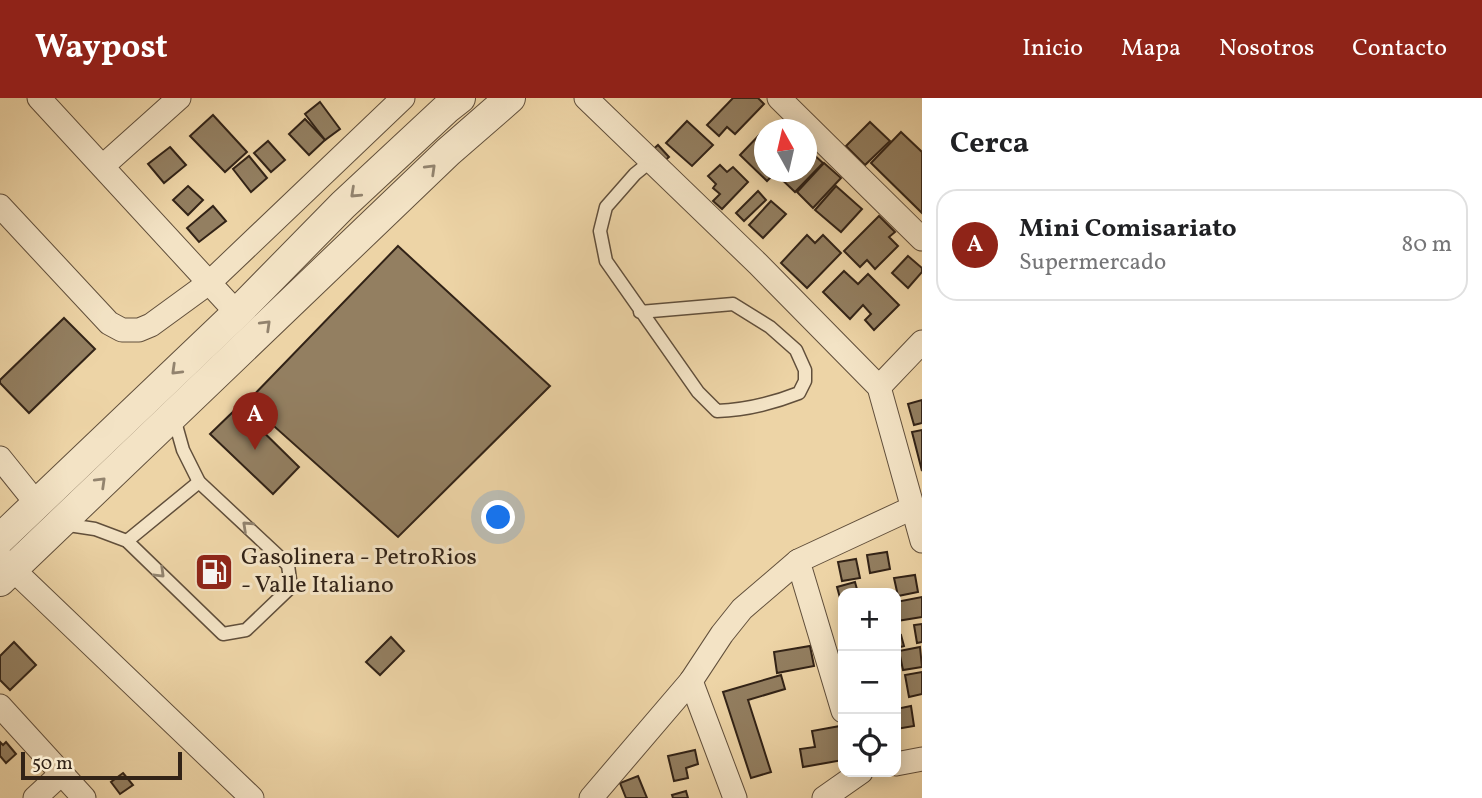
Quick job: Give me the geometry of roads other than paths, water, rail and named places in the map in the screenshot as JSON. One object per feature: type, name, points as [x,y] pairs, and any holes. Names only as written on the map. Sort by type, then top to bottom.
[{"type":"street","points":[[39,98],[237,313]]},
{"type":"street","points":[[103,166],[179,98]]},
{"type":"street","points":[[0,206],[109,323],[122,330],[139,330],[151,325],[210,282],[403,98]]},
{"type":"street","points":[[252,798],[4,569],[48,513],[237,313],[343,205],[460,98]]},
{"type":"street","points":[[0,539],[48,513],[173,414],[448,152],[510,98]]},
{"type":"street","points":[[586,98],[768,274],[879,387],[922,541]]},
{"type":"street","points":[[779,98],[922,239]]},
{"type":"street","points":[[879,387],[922,342]]},
{"type":"street","points":[[0,458],[48,513]]},
{"type":"street","points":[[598,795],[691,681],[742,609],[798,561],[912,508]]},
{"type":"street","points":[[798,561],[838,694]]},
{"type":"street","points":[[691,681],[736,798]]},
{"type":"street","points":[[0,706],[84,798]]},
{"type":"street","points":[[901,763],[922,759]]},
{"type":"street","points":[[35,798],[61,774]]},
{"type":"street","points":[[824,798],[854,777]]},
{"type":"lane","points":[[640,312],[733,304],[770,327],[796,350],[805,370],[805,381],[799,393],[767,405],[717,411],[698,392],[640,312],[606,261],[600,231],[606,207],[635,174],[651,161]]},
{"type":"lane","points":[[48,513],[127,541],[223,634],[246,630],[291,587],[288,565],[199,482],[183,450],[173,414]]},
{"type":"lane","points":[[127,541],[199,482]]},
{"type":"place","name":"Mini Comisariato","points":[[255,450]]},
{"type":"place","name":"Gasolinera - PetroRios - Valle Italiano","points":[[214,572]]}]
